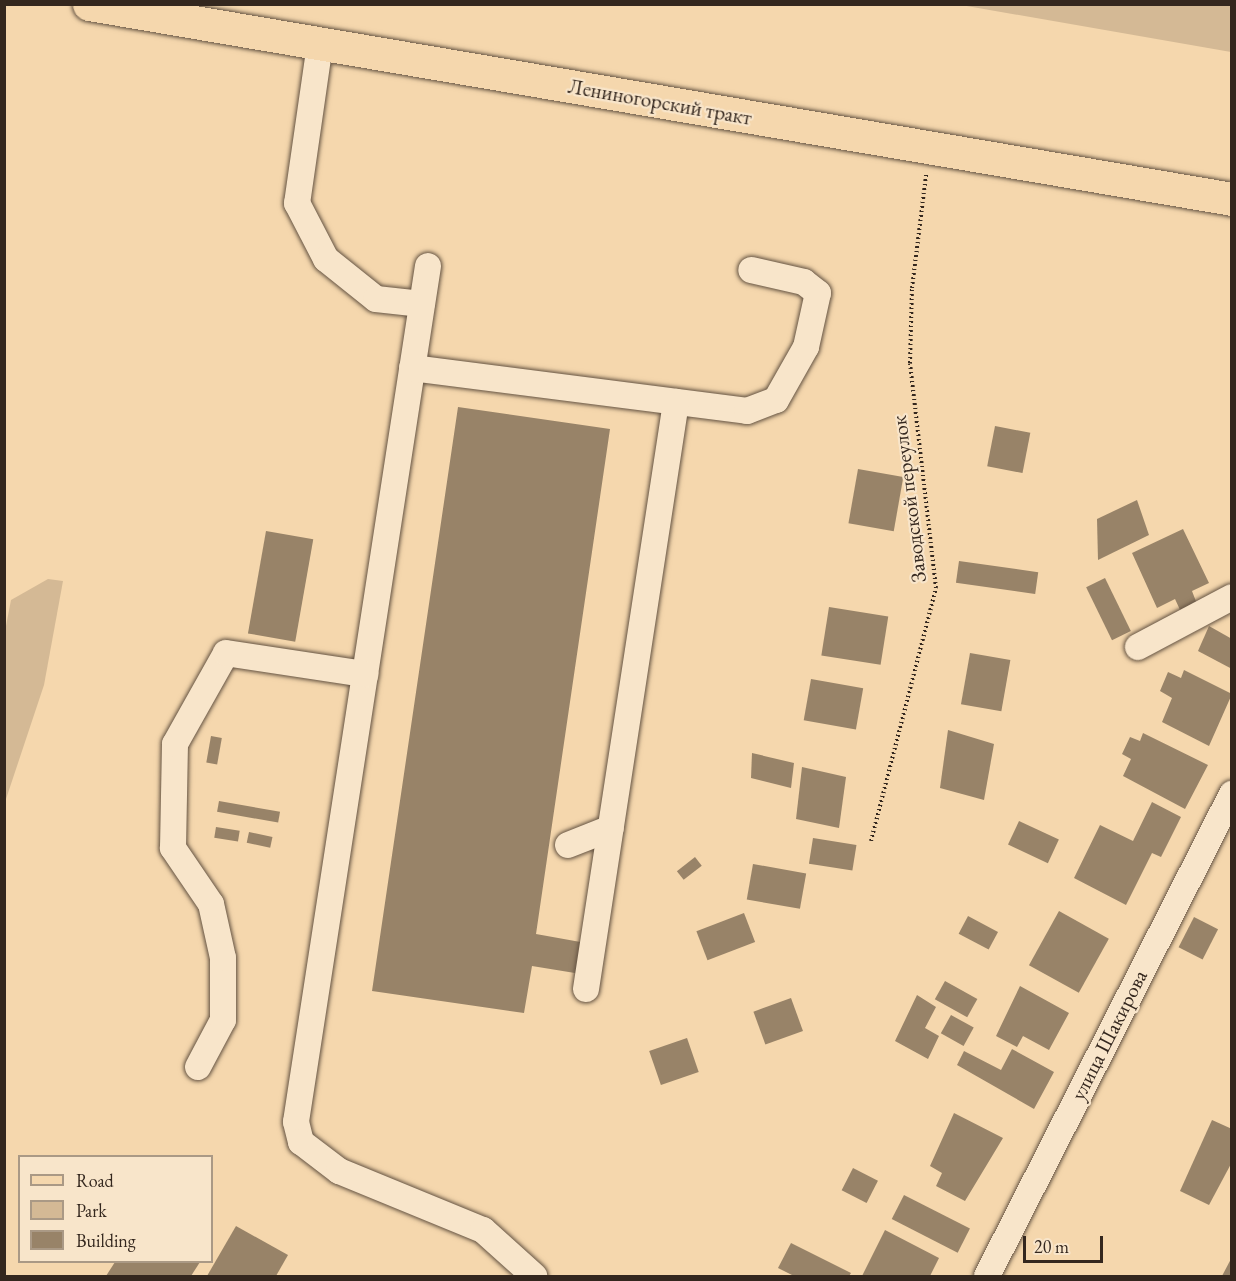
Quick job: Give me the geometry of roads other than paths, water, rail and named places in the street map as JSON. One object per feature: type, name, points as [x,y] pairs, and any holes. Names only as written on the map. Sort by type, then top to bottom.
[{"type":"main road","name":"Лениногорский тракт","points":[[89,4],[1232,199]]},
{"type":"street","points":[[320,44],[297,203],[326,259],[376,298],[422,304]]},
{"type":"street","points":[[428,266],[296,1122],[301,1142],[339,1171],[483,1230],[534,1276]]},
{"type":"street","points":[[412,368],[747,411],[776,399],[806,347],[818,293],[804,282],[751,270]]},
{"type":"street","points":[[586,989],[676,402]]},
{"type":"street","points":[[1138,647],[1232,597]]},
{"type":"street","points":[[198,1067],[223,1020],[223,958],[211,903],[174,848],[175,744],[226,653],[365,674]]},
{"type":"street","name":"улица Шакирова","points":[[987,1276],[1232,794]]},
{"type":"street","points":[[568,845],[611,828]]}]
